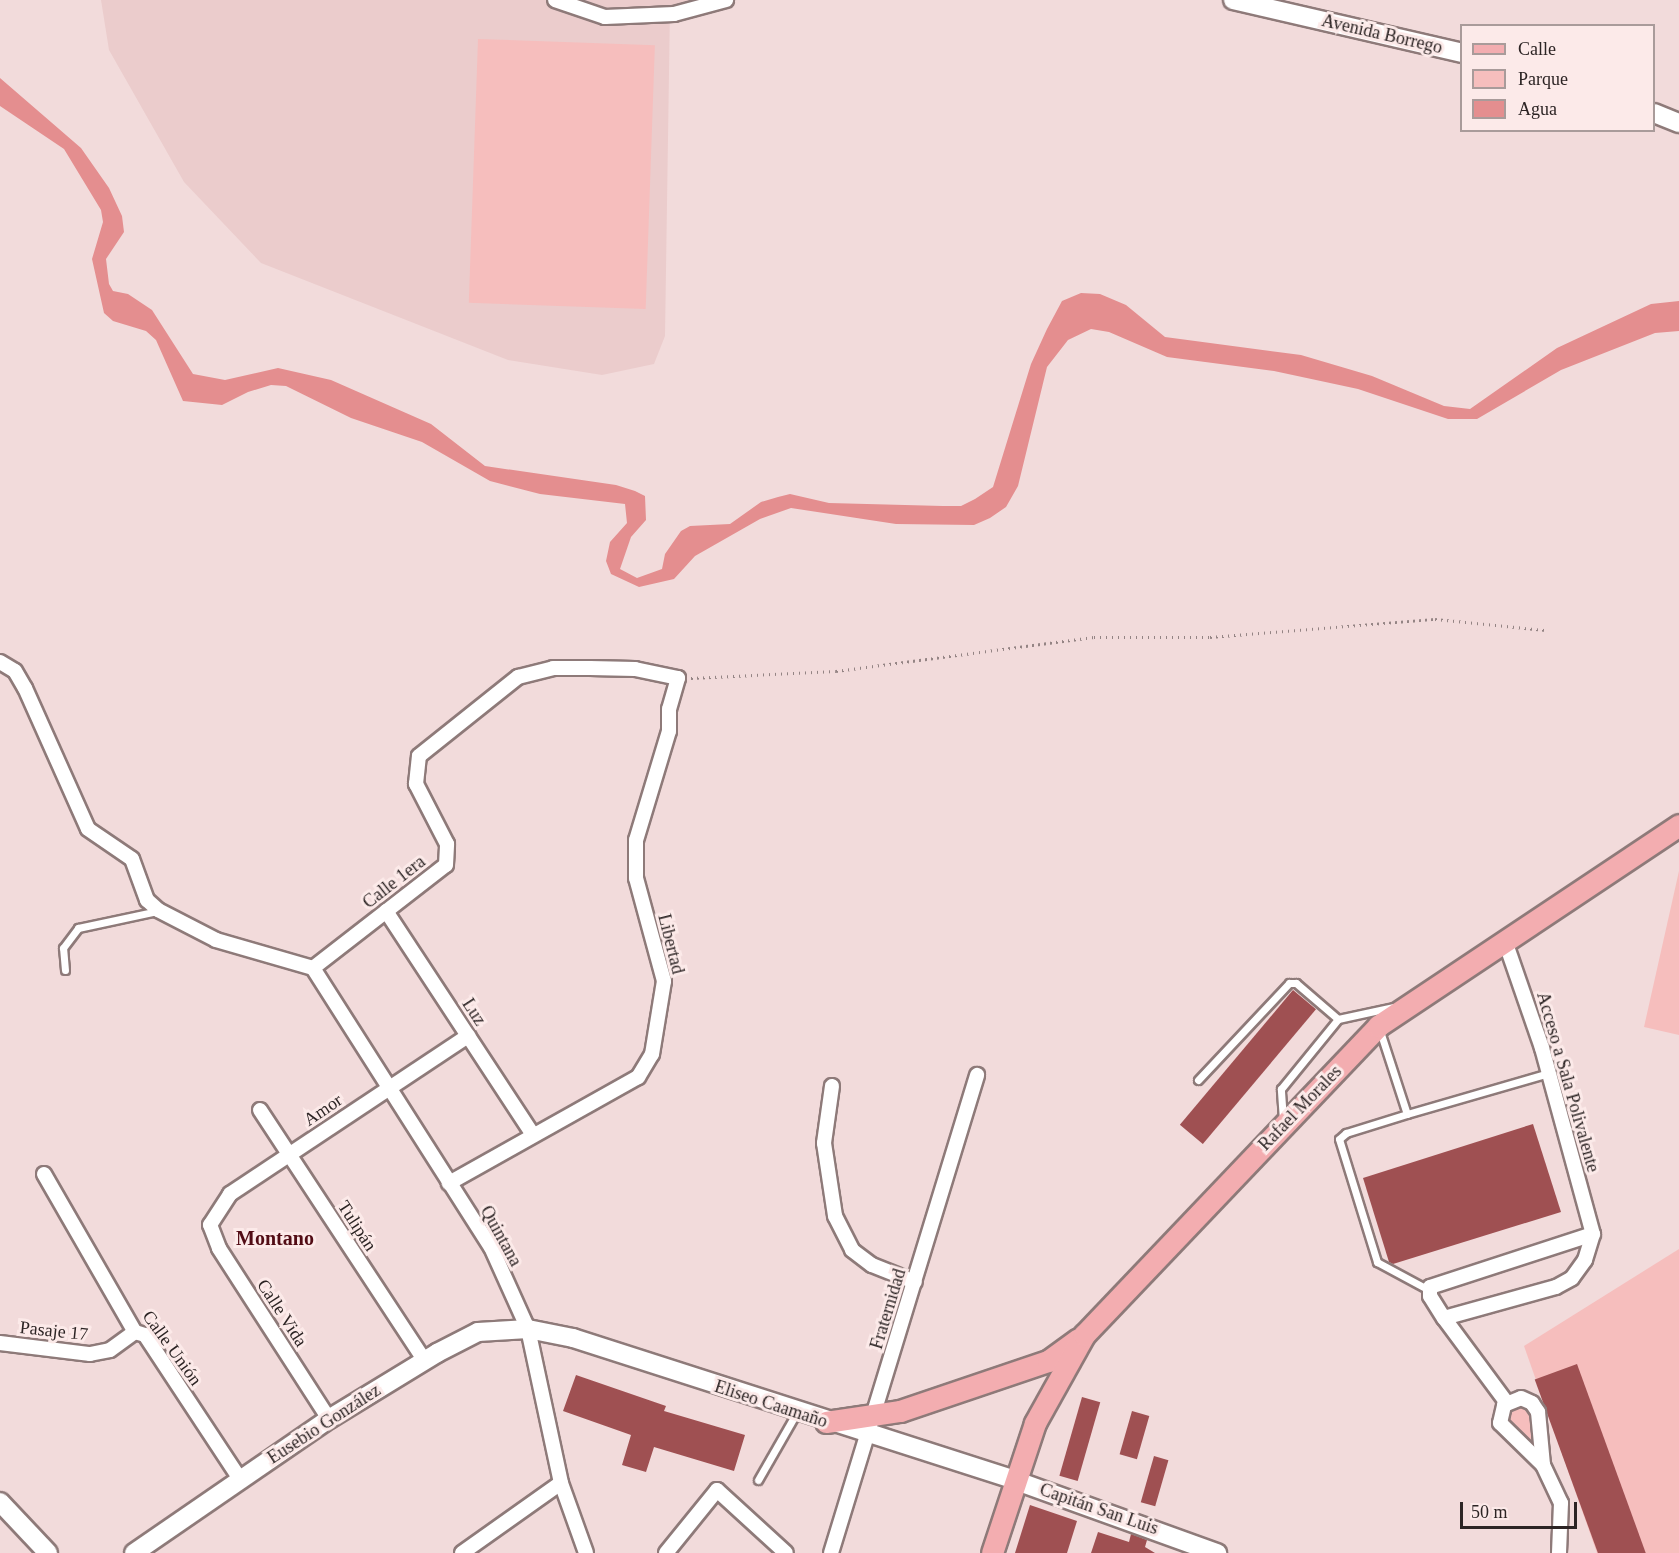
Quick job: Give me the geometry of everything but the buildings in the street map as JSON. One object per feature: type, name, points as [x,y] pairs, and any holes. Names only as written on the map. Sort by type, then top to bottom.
[{"type":"main road","name":"Avenida Borrego","points":[[1233,0],[1460,53]]},
{"type":"main road","points":[[1655,114],[1679,123]]},
{"type":"main road","name":"Rafael Morales","points":[[992,1553],[1014,1480],[1035,1424],[1084,1335],[1378,1026],[1679,825]]},
{"type":"main road","name":"Eusebio González","points":[[134,1553],[329,1419],[425,1361],[478,1332],[528,1329]]},
{"type":"main road","name":"Eliseo Caamaño","points":[[528,1329],[573,1338],[826,1422]]},
{"type":"main road","points":[[872,1427],[1048,1361],[1084,1335]]},
{"type":"main road","points":[[826,1422],[872,1427],[1014,1480]]},
{"type":"main road","name":"Capitán San Luis","points":[[1014,1480],[1216,1552]]},
{"type":"main road","points":[[0,1502],[48,1553]]},
{"type":"street","points":[[555,0],[606,17],[674,14],[726,0]]},
{"type":"street","points":[[0,662],[15,671],[26,688],[88,829],[132,859],[147,900],[158,910],[216,940],[313,968]]},
{"type":"street","name":"Calle 1era","points":[[313,968],[446,865],[447,844],[416,784],[419,756],[518,677],[553,668],[590,668],[635,669],[678,678]]},
{"type":"street","name":"Libertad","points":[[449,1183],[532,1133],[638,1077],[652,1054],[664,981],[636,878],[636,840],[669,731],[669,710],[678,678]]},
{"type":"street","name":"Luz","points":[[386,911],[532,1133]]},
{"type":"street","name":"Acceso a Sala Polivalente","points":[[1505,941],[1549,1073],[1593,1234]]},
{"type":"street","name":"Quintana","points":[[313,968],[491,1247],[528,1329],[561,1483],[586,1553]]},
{"type":"street","name":"Amor","points":[[210,1225],[230,1194],[468,1036]]},
{"type":"street","name":"Fraternidad","points":[[831,1553],[872,1427],[977,1075]]},
{"type":"street","points":[[832,1086],[824,1143],[835,1216],[852,1250],[872,1265],[915,1282]]},
{"type":"street","name":"Tulipán","points":[[260,1110],[425,1361]]},
{"type":"street","name":"Calle Unión","points":[[44,1174],[135,1332],[145,1335],[240,1479]]},
{"type":"street","name":"Calle Vida","points":[[210,1225],[219,1248],[329,1419]]},
{"type":"street","points":[[1507,1402],[1444,1318],[1429,1290],[1593,1234]]},
{"type":"street","points":[[1444,1318],[1556,1287],[1572,1278],[1585,1260],[1593,1234]]},
{"type":"street","name":"Pasaje 17","points":[[0,1343],[90,1354],[110,1350],[135,1332]]},
{"type":"street","points":[[1543,1465],[1503,1428],[1500,1416],[1507,1402],[1521,1398],[1536,1406],[1543,1465],[1561,1503],[1559,1553]]},
{"type":"street","points":[[462,1553],[561,1483]]},
{"type":"street","points":[[666,1553],[717,1490],[786,1553]]},
{"type":"lane","points":[[65,970],[63,948],[78,928],[158,910]]},
{"type":"lane","points":[[1198,1080],[1288,983],[1296,983],[1338,1019]]},
{"type":"lane","points":[[1284,1125],[1281,1089],[1338,1019],[1413,1002]]},
{"type":"lane","points":[[1378,1026],[1407,1114]]},
{"type":"lane","points":[[1429,1290],[1377,1262],[1339,1139],[1346,1133],[1549,1073]]},
{"type":"lane","points":[[758,1480],[797,1412]]},
{"type":"path","points":[[678,678],[836,671],[1094,637],[1210,637],[1435,619],[1546,630]]},
{"type":"shaded area","points":[[101,0],[694,0],[670,7],[665,336],[654,364],[602,375],[508,360],[261,263],[184,182],[109,50]]},
{"type":"green space","points":[[478,39],[655,45],[646,309],[469,303]]},
{"type":"green space","points":[[1679,871],[1679,1035],[1644,1027]]},
{"type":"green space","points":[[1679,1249],[1679,1553],[1597,1553],[1524,1346]]},
{"type":"green space","points":[[1519,1405],[1529,1411],[1535,1444],[1508,1425],[1506,1413]]},
{"type":"water","points":[[0,78],[81,148],[109,188],[122,216],[124,232],[106,259],[109,284],[113,291],[128,294],[152,310],[193,374],[225,380],[278,368],[331,380],[431,424],[485,466],[616,485],[635,491],[645,496],[646,520],[631,537],[620,569],[637,578],[662,569],[665,554],[681,531],[690,526],[730,524],[761,502],[790,494],[829,503],[961,506],[975,499],[993,487],[1031,364],[1047,329],[1062,301],[1081,293],[1100,294],[1126,305],[1165,337],[1301,355],[1372,376],[1444,406],[1470,409],[1557,348],[1651,304],[1679,301],[1679,331],[1655,333],[1561,370],[1477,419],[1448,419],[1358,389],[1274,371],[1167,357],[1109,332],[1091,329],[1068,340],[1047,367],[1018,486],[1006,507],[990,518],[974,525],[896,524],[791,508],[760,519],[695,556],[674,579],[639,587],[611,574],[606,561],[610,542],[627,523],[625,504],[540,494],[490,481],[422,442],[351,418],[286,386],[271,385],[248,392],[222,405],[183,401],[156,340],[146,331],[113,321],[104,313],[92,259],[103,222],[101,210],[64,149],[0,106]]},
{"type":"district","name":"Montano","points":[[275,1238]]}]
